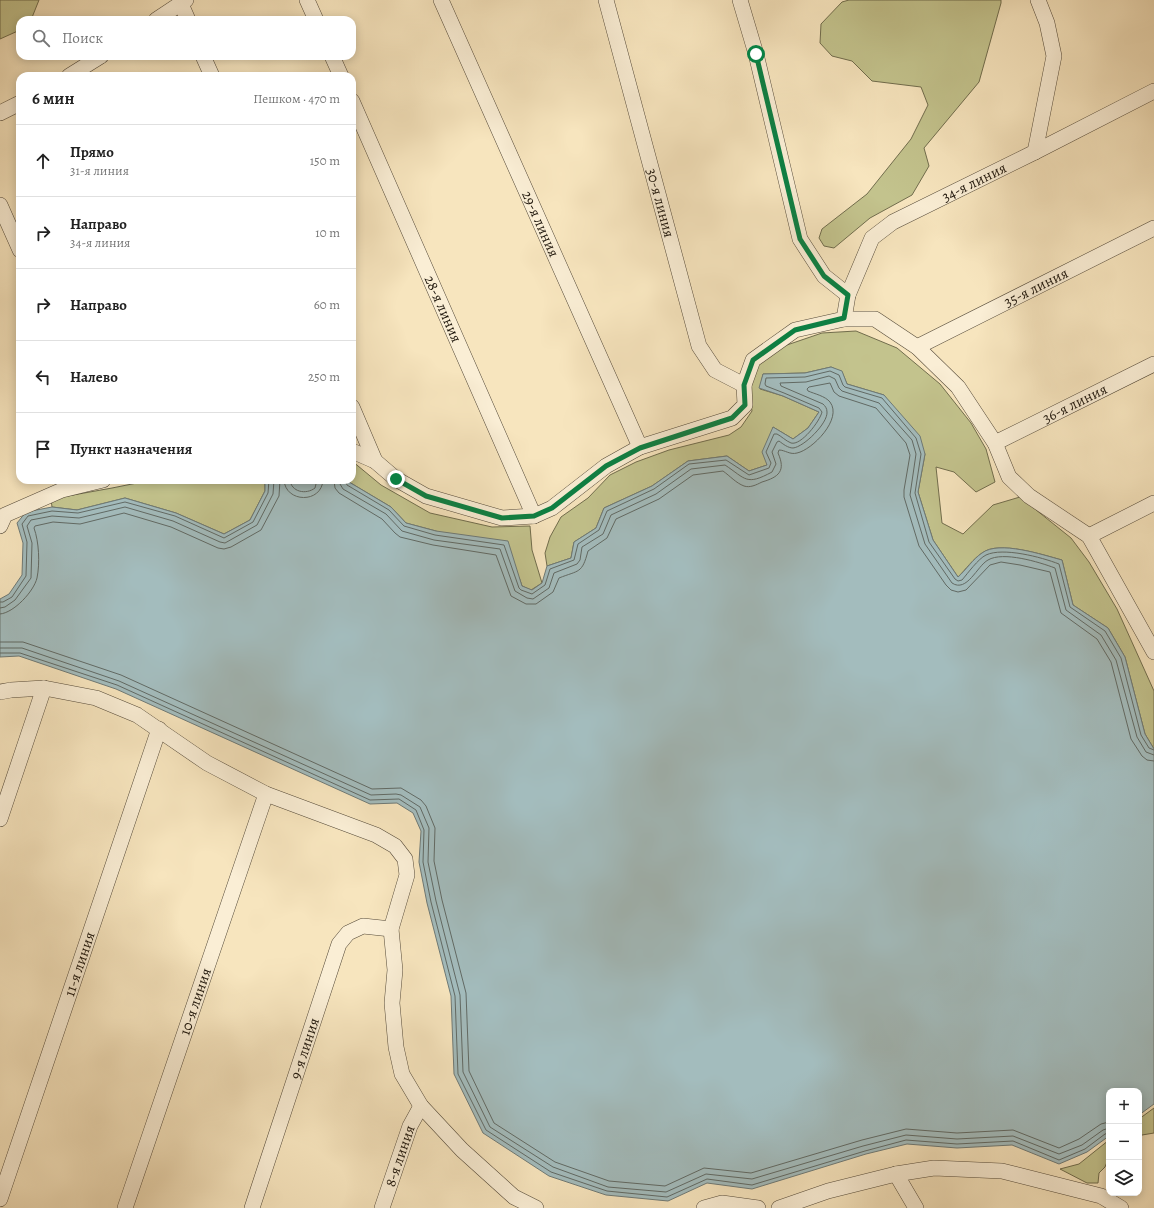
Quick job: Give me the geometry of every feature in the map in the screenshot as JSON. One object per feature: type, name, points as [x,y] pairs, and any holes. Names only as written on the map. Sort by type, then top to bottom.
[{"type":"street","points":[[307,0],[314,16]]},
{"type":"street","name":"29-я линия","points":[[441,0],[640,448]]},
{"type":"street","name":"30-я линия","points":[[606,0],[699,346],[715,370],[744,385]]},
{"type":"street","points":[[740,0],[756,54],[800,239],[824,276],[848,295]]},
{"type":"street","points":[[1035,152],[1054,56],[1047,23],[1038,0]]},
{"type":"street","points":[[162,16],[183,2],[187,16]]},
{"type":"street","points":[[80,72],[96,60]]},
{"type":"street","points":[[205,60],[210,72]]},
{"type":"street","points":[[334,60],[339,72]]},
{"type":"street","name":"34-я линия","points":[[844,318],[848,295],[872,238],[892,222],[1035,152],[1154,91]]},
{"type":"street","points":[[0,113],[16,105]]},
{"type":"street","name":"28-я линия","points":[[356,110],[534,516]]},
{"type":"street","points":[[0,205],[16,241]]},
{"type":"street","name":"35-я линия","points":[[917,347],[1154,228]]},
{"type":"street","points":[[356,453],[375,461],[396,479],[426,496],[502,518],[534,516],[552,508],[606,466],[640,448],[732,418],[745,405],[744,385],[753,360],[795,330],[844,318],[875,319],[917,347],[958,387],[995,443],[1009,477],[1029,496],[1089,536],[1151,637],[1154,652]]},
{"type":"street","name":"36-я линия","points":[[995,443],[1154,364]]},
{"type":"street","points":[[356,416],[375,461]]},
{"type":"street","points":[[2,515],[62,490],[87,484]]},
{"type":"street","points":[[1089,536],[1154,503]]},
{"type":"street","points":[[0,692],[44,688],[96,698],[137,715],[207,763],[266,794],[376,835],[395,846],[405,859],[407,875],[391,929],[395,970],[392,1003],[396,1047],[402,1074],[422,1106],[512,1203],[536,1208]]},
{"type":"street","points":[[0,819],[44,688]]},
{"type":"street","name":"11-я линия","points":[[0,1199],[159,729]]},
{"type":"street","name":"10-я линия","points":[[125,1208],[266,794]]},
{"type":"street","name":"9-я линия","points":[[252,1208],[339,944],[348,933],[364,926],[391,929]]},
{"type":"street","name":"8-я линия","points":[[382,1208],[410,1126],[422,1106]]},
{"type":"street","points":[[779,1208],[828,1191],[896,1174],[934,1168],[1002,1171],[1101,1196],[1121,1208]]},
{"type":"street","points":[[896,1174],[916,1208]]},
{"type":"street","points":[[704,1208],[722,1203],[758,1208]]},
{"type":"green space","points":[[0,0],[39,0],[33,16],[16,16],[16,32],[0,39]]},
{"type":"green space","points":[[849,0],[1001,0],[1001,3],[979,82],[924,148],[929,166],[912,195],[870,218],[834,248],[824,246],[819,238],[822,229],[867,194],[911,139],[928,105],[921,87],[872,81],[852,61],[832,56],[820,43],[821,24],[842,2]]},
{"type":"green space","points":[[856,331],[897,348],[940,384],[971,423],[986,449],[995,482],[976,492],[954,472],[936,467],[942,523],[963,534],[993,505],[1020,497],[1071,538],[1089,562],[1117,609],[1154,691],[1154,749],[1145,734],[1125,657],[1108,628],[1073,605],[1062,560],[1033,552],[1010,548],[990,549],[976,558],[958,577],[933,540],[918,492],[925,454],[884,395],[847,384],[842,372],[831,367],[805,373],[763,374],[760,389],[783,396],[819,412],[808,428],[793,439],[773,427],[767,465],[749,471],[727,456],[688,461],[652,486],[604,508],[596,528],[574,542],[571,558],[547,566],[545,553],[550,537],[561,517],[588,498],[610,475],[636,462],[669,450],[729,435],[741,427],[752,411],[749,391],[759,362],[784,346],[822,333]]},
{"type":"green space","points":[[356,464],[381,485],[430,513],[492,527],[530,526],[532,550],[542,583],[531,590],[522,586],[519,577],[436,531],[406,523],[391,507],[352,484],[356,484]]},
{"type":"green space","points":[[132,484],[265,484],[265,491],[250,520],[224,534],[176,513],[125,498],[77,510],[52,507],[51,499]]},
{"type":"green space","points":[[1154,1108],[1154,1133],[1142,1135],[1142,1117]]},
{"type":"green space","points":[[1106,1142],[1106,1164],[1099,1173],[1098,1183],[1087,1183],[1060,1169],[1079,1164]]},
{"type":"water","points":[[831,367],[842,371],[847,384],[884,395],[920,436],[925,454],[918,492],[933,540],[958,577],[979,555],[990,549],[1010,548],[1033,552],[1062,560],[1073,605],[1108,628],[1125,657],[1145,734],[1154,749],[1154,1104],[1142,1113],[1142,1088],[1106,1088],[1106,1138],[1087,1152],[1059,1164],[1012,1145],[957,1148],[907,1144],[866,1154],[752,1189],[707,1183],[668,1201],[606,1195],[549,1176],[483,1133],[454,1074],[451,996],[427,903],[419,862],[421,831],[413,813],[397,803],[370,804],[116,689],[19,656],[0,657],[0,599],[9,594],[22,575],[23,543],[17,523],[26,512],[52,507],[77,510],[125,498],[176,513],[224,534],[250,520],[265,491],[265,484],[352,484],[391,507],[406,523],[436,531],[508,541],[522,586],[532,590],[542,583],[547,566],[571,558],[574,542],[596,528],[604,508],[652,486],[688,461],[727,456],[749,471],[767,465],[762,452],[773,427],[793,439],[808,428],[819,412],[783,396],[759,388],[763,374],[805,373]]},
{"type":"route","points":[[396,479],[426,496],[502,518],[534,516],[552,508],[606,466],[640,448],[732,418],[745,405],[744,385],[753,360],[795,330],[844,318],[848,295],[824,276],[800,239],[756,54]]}]
